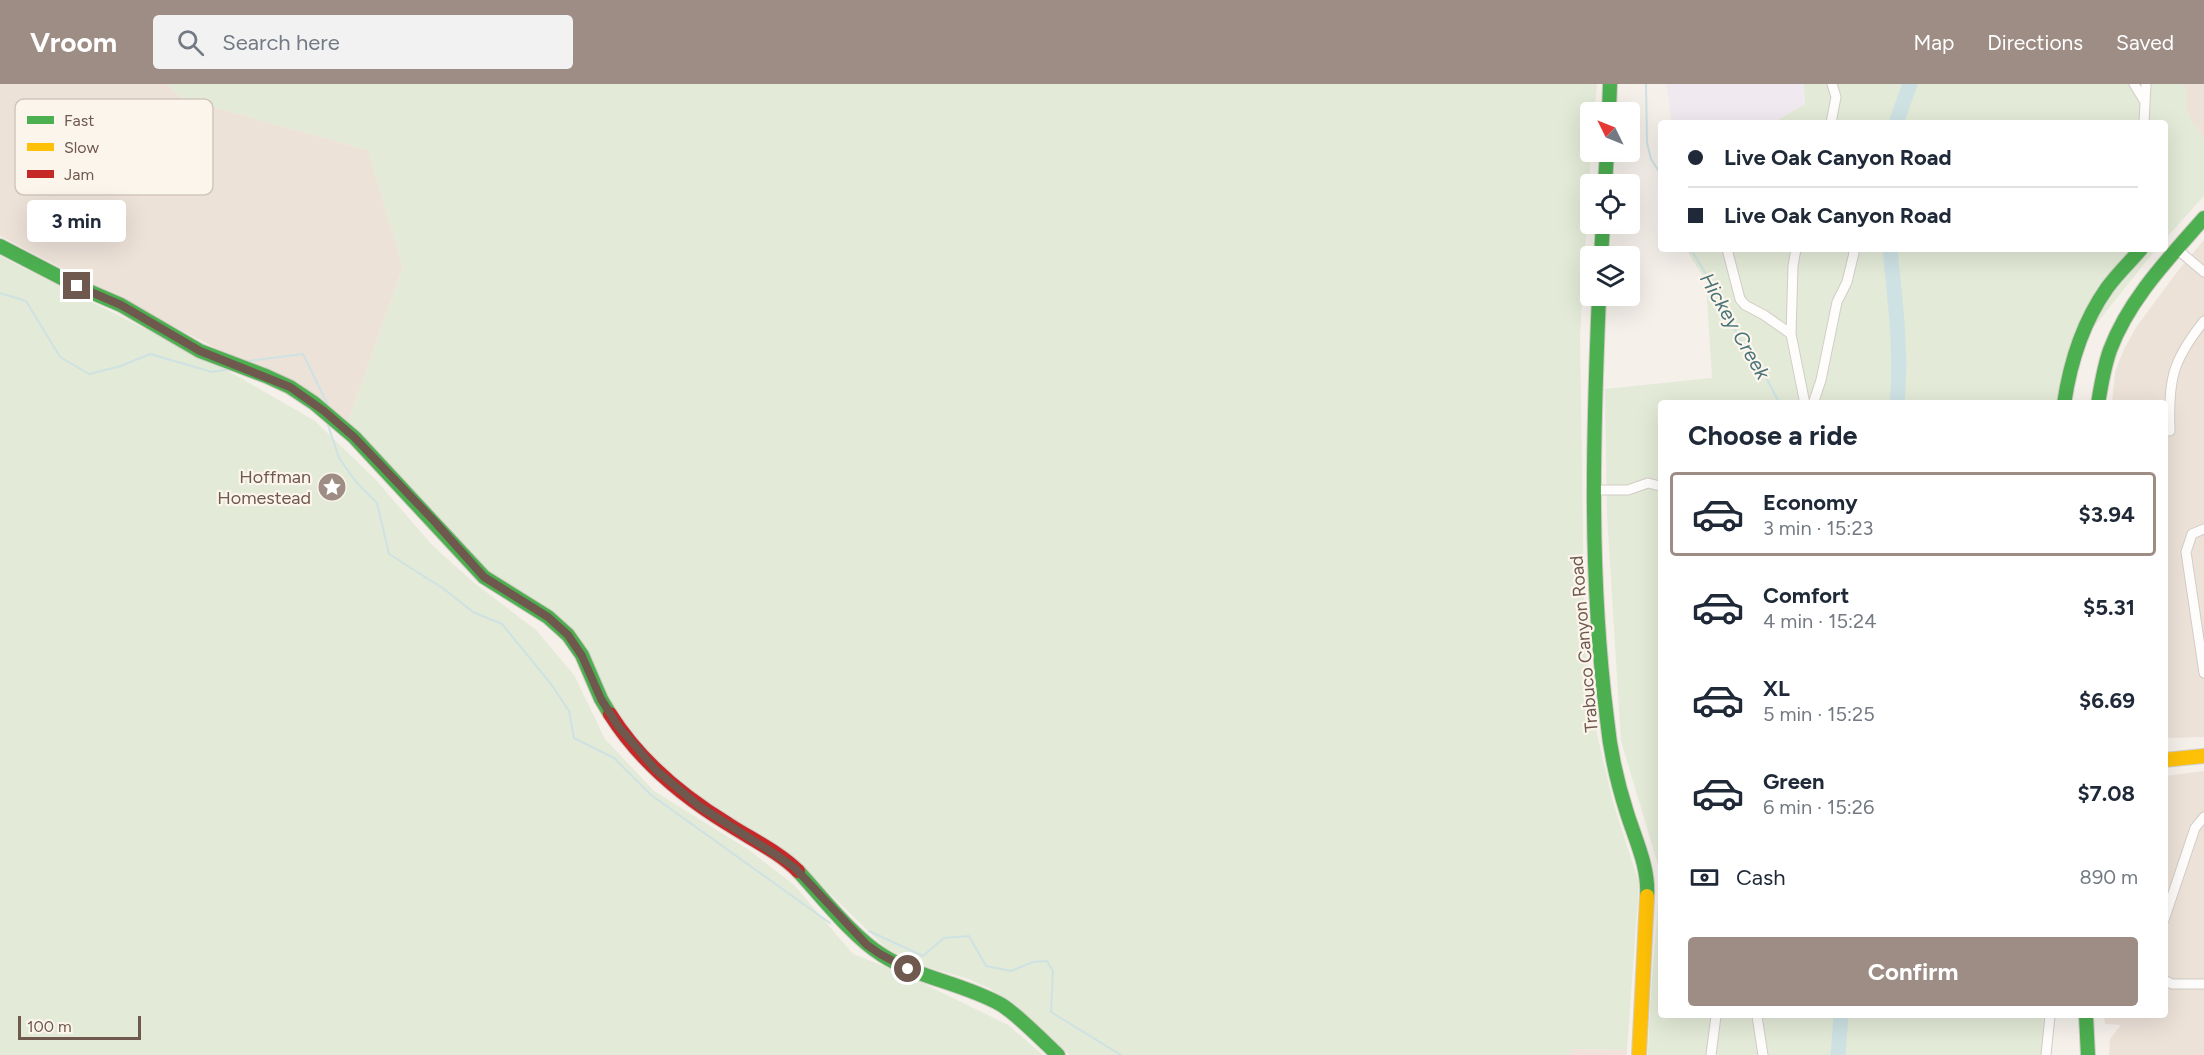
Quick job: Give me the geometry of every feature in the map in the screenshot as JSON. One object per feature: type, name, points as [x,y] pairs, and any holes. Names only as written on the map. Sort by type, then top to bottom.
[{"type":"main road","points":[[1609,102],[1610,84]]},
{"type":"main road","points":[[2099,400],[2106,360],[2124,317],[2204,218]]},
{"type":"main road","points":[[0,246],[77,286],[121,305],[200,351],[272,379],[314,403],[354,437],[484,577],[548,617],[568,635],[582,656],[601,699],[618,726],[640,753],[668,780],[699,806],[795,868],[862,939],[880,954],[908,969],[964,987],[1002,1005],[1058,1055]]},
{"type":"main road","points":[[2064,400],[2067,380],[2073,361],[2095,308],[2106,290],[2138,252]]},
{"type":"main road","name":"Trabuco Canyon Road","points":[[1599,306],[1593,490],[1601,677],[1618,785],[1646,869],[1648,885],[1648,921],[1639,1055]]},
{"type":"main road","points":[[2168,760],[2204,756]]},
{"type":"main road","points":[[2086,1018],[2088,1055]]},
{"type":"street","points":[[1832,84],[1836,98],[1832,120]]},
{"type":"street","points":[[2134,84],[2145,102]]},
{"type":"street","points":[[2144,120],[2146,84]]},
{"type":"street","points":[[2178,249],[2204,272]]},
{"type":"street","points":[[1728,252],[1740,299],[1744,305],[1764,315],[1791,334]]},
{"type":"street","points":[[1795,252],[1791,334],[1804,400]]},
{"type":"street","points":[[1814,400],[1821,380],[1837,302],[1846,282],[1854,252]]},
{"type":"street","points":[[2170,430],[2169,397],[2173,372],[2182,349],[2204,321]]},
{"type":"street","points":[[1593,490],[1628,490],[1648,483],[1658,486]]},
{"type":"street","points":[[2204,529],[2192,534],[2186,552],[2199,612],[2204,673]]},
{"type":"street","points":[[2168,908],[2195,828],[2204,817]]},
{"type":"street","points":[[2168,982],[2204,984]]},
{"type":"street","points":[[1711,1055],[1716,1018]]},
{"type":"street","points":[[1757,1018],[1763,1055]]},
{"type":"street","points":[[2046,1055],[2050,1018]]},
{"type":"shaded area","points":[[0,84],[167,84],[186,99],[15,99],[15,195],[213,195],[213,107],[368,150],[403,267],[347,425],[227,354],[0,236]]},
{"type":"shaded area","points":[[1666,84],[1804,84],[1805,104],[1778,120],[1672,120]]},
{"type":"shaded area","points":[[2185,84],[2204,84],[2204,139],[2186,109]]},
{"type":"shaded area","points":[[2204,240],[2204,737],[2169,738],[2168,400],[2112,400],[2115,372],[2124,349],[2137,326]]},
{"type":"shaded area","points":[[2204,771],[2204,1055],[2109,1055],[2110,1039],[2121,1025],[2105,1024],[2104,1018],[2168,1018],[2168,776]]},
{"type":"shaded area","points":[[1572,1049],[1627,1050],[1627,1055],[1571,1055]]},
{"type":"green space","points":[[167,84],[1597,84],[1595,102],[1580,102],[1580,162],[1590,162],[1590,174],[1580,174],[1580,234],[1586,234],[1585,246],[1580,246],[1584,607],[1593,717],[1613,802],[1639,883],[1627,1050],[1572,1049],[1571,1055],[1070,1055],[1010,1002],[991,989],[969,979],[917,964],[887,949],[791,856],[719,812],[643,748],[627,729],[601,686],[586,654],[481,565],[434,511],[347,425],[403,267],[368,150],[213,107],[213,99],[186,99]]},
{"type":"green space","points":[[1804,84],[2185,84],[2186,109],[2204,139],[2204,196],[2168,236],[2168,120],[1778,120],[1805,104]]},
{"type":"green space","points":[[1688,252],[2154,252],[2077,348],[2062,400],[1658,400],[1658,864],[1621,741],[1607,515],[1605,389],[1712,378],[1706,281]]},
{"type":"green space","points":[[0,256],[223,368],[315,421],[375,479],[432,545],[473,582],[536,630],[574,675],[605,739],[654,791],[749,850],[794,885],[853,954],[906,975],[1008,1025],[1043,1055],[0,1055]]},
{"type":"green space","points":[[1658,902],[1658,1018],[2044,1018],[2043,1055],[1648,1055]]},
{"type":"waterway","name":"Hickey Creek","points":[[1646,84],[1647,143],[1651,159],[1658,170]]},
{"type":"waterway","points":[[1897,120],[1910,84]]},
{"type":"waterway","name":"Hickey Creek","points":[[1693,252],[1719,296],[1740,340],[1753,353],[1778,400]]},
{"type":"waterway","points":[[1890,252],[1898,346],[1897,400]]},
{"type":"waterway","points":[[0,293],[26,301],[60,357],[89,374],[121,366],[150,354],[212,372],[230,369]]},
{"type":"waterway","points":[[248,361],[303,354],[328,405]]},
{"type":"waterway","points":[[327,422],[339,458],[356,482],[377,503],[389,554],[444,589],[473,612],[502,624],[551,684],[569,711],[574,738],[614,758],[651,795],[830,923]]},
{"type":"waterway","points":[[869,931],[923,956],[944,938],[969,936],[986,966],[1011,971],[1033,962],[1047,961],[1053,971],[1051,1012],[1121,1055]]},
{"type":"waterway","points":[[1838,1055],[1841,1018]]},
{"type":"traffic: fast","points":[[1609,102],[1610,84]]},
{"type":"traffic: fast","points":[[1606,162],[1606,174]]},
{"type":"traffic: fast","points":[[2099,400],[2110,350],[2128,313],[2151,280],[2204,218]]},
{"type":"traffic: fast","points":[[1602,234],[1602,246]]},
{"type":"traffic: fast","points":[[0,246],[77,286],[121,305],[200,351],[266,376],[290,387],[314,403],[354,437],[484,577],[548,617],[568,635],[582,655],[610,714]]},
{"type":"traffic: fast","points":[[2065,400],[2074,358],[2084,329],[2111,283],[2138,252]]},
{"type":"traffic: fast","points":[[1599,306],[1594,508],[1601,666],[1612,755],[1623,801],[1644,864],[1647,896]]},
{"type":"traffic: fast","points":[[798,871],[849,927],[882,955],[910,969],[1000,1004],[1021,1020],[1058,1055]]},
{"type":"traffic: fast","points":[[2086,1018],[2088,1055]]},
{"type":"traffic: slow","points":[[2168,760],[2204,756]]},
{"type":"traffic: slow","points":[[1639,1055],[1647,896]]},
{"type":"traffic: jam","points":[[610,714],[634,747],[678,789],[711,813],[774,852],[798,871]]},
{"type":"place","name":"Hoffman Homestead","points":[[332,487]]},
{"type":"route","points":[[77,286],[121,305],[200,351],[290,387],[324,411],[354,437],[484,577],[548,617],[568,635],[582,656],[601,699],[618,726],[656,770],[699,806],[795,868],[867,945],[908,969]]}]
